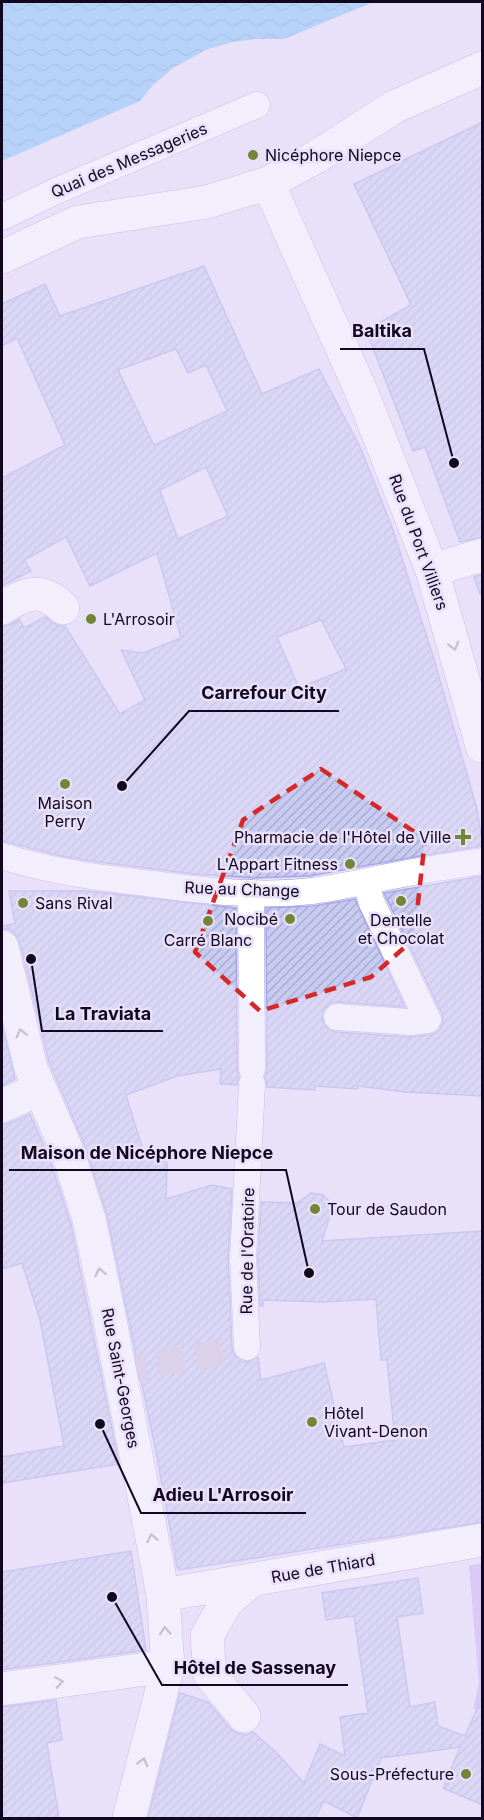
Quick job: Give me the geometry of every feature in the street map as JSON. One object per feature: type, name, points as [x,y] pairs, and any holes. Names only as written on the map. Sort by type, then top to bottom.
[{"type":"street","points":[[2,257],[78,222],[207,202],[268,183],[316,157],[394,107],[483,68]]},
{"type":"street","name":"Quai des Messageries","points":[[2,217],[54,192],[257,105]]},
{"type":"street","name":"Rue du Port Villiers","points":[[268,183],[340,343],[432,570],[483,746]]},
{"type":"street","points":[[432,570],[483,555]]},
{"type":"street","points":[[2,608],[21,595],[39,594],[54,599],[63,608]]},
{"type":"street","name":"Rue au Change","points":[[2,856],[28,864],[122,881],[251,892],[310,891],[483,861]]},
{"type":"street","points":[[337,1017],[410,1022],[428,1020],[371,900],[366,882]]},
{"type":"street","name":"Rue de l'Oratoire","points":[[247,1347],[243,1258],[252,1076],[251,892]]},
{"type":"street","name":"Rue Saint-Georges","points":[[2,947],[24,1045],[39,1089],[68,1153],[89,1219],[163,1595],[168,1666],[129,1818]]},
{"type":"street","points":[[2,1106],[39,1089]]},
{"type":"street","name":"Rue de Thiard","points":[[163,1595],[483,1540]]},
{"type":"street","points":[[244,1716],[210,1675],[207,1636],[226,1601],[251,1581]]},
{"type":"street","points":[[2,1689],[168,1666]]},
{"type":"highlighted area","points":[[321,769],[425,839],[414,939],[371,977],[260,1011],[195,952],[243,820]]},
{"type":"shaded area","points":[[482,1563],[482,1708],[473,1709],[479,1684],[469,1566]]},
{"type":"water","points":[[2,2],[373,2],[284,39],[233,42],[208,49],[173,68],[153,85],[140,101],[2,161]]},
{"type":"building","points":[[483,122],[483,537],[460,542],[425,447],[413,451],[366,330],[411,305],[354,184]]},
{"type":"building","points":[[204,266],[262,394],[319,369],[361,449],[393,530],[433,656],[477,809],[483,846],[310,876],[253,878],[194,874],[98,862],[61,856],[2,841],[2,627],[19,619],[24,628],[45,617],[59,626],[65,626],[120,714],[145,700],[121,650],[143,653],[181,638],[157,553],[90,586],[66,537],[24,560],[31,571],[2,586],[2,478],[65,445],[17,338],[2,346],[2,304],[45,284],[60,316]],"holes":[[[176,349],[188,373],[206,365],[227,411],[154,445],[118,370]],[[206,467],[228,516],[178,539],[160,490]],[[321,620],[346,669],[299,688],[277,637]]]},
{"type":"building","points":[[483,574],[483,594],[480,594],[474,577]]},
{"type":"building","points":[[483,876],[483,1096],[405,1092],[358,1086],[357,1089],[315,1086],[315,1090],[267,1087],[265,1077],[267,1069],[266,908],[313,906],[355,899],[405,1007],[331,1003],[324,1009],[322,1017],[324,1024],[329,1030],[336,1032],[409,1037],[430,1035],[441,1028],[442,1014],[384,893]]},
{"type":"building","points":[[9,891],[87,891],[236,908],[237,1069],[239,1077],[237,1085],[220,1084],[221,1069],[177,1076],[126,1095],[142,1147],[167,1163],[166,1199],[212,1185],[232,1189],[228,1259],[234,1355],[247,1362],[258,1357],[261,1380],[324,1363],[344,1447],[395,1440],[387,1360],[381,1360],[376,1299],[322,1302],[263,1300],[263,1306],[260,1306],[258,1258],[261,1202],[297,1203],[311,1193],[323,1195],[329,1201],[331,1212],[322,1241],[483,1231],[483,1522],[179,1570],[107,1215],[85,1146],[49,1062],[20,943],[15,934],[8,929],[2,929],[2,926],[15,924]]},
{"type":"building","points":[[2,1025],[15,1079],[2,1086]]},
{"type":"building","points":[[30,1114],[50,1160],[71,1224],[119,1464],[2,1483],[2,1457],[64,1446],[40,1320],[22,1263],[2,1269],[2,1125]]},
{"type":"building","points":[[131,1551],[146,1650],[2,1670],[2,1572]]},
{"type":"building","points":[[418,1578],[423,1613],[397,1617],[410,1707],[435,1702],[438,1726],[465,1736],[483,1695],[483,1805],[443,1788],[460,1747],[381,1758],[357,1818],[324,1801],[315,1818],[148,1818],[180,1693],[208,1702],[237,1733],[247,1735],[253,1732],[277,1753],[304,1783],[320,1744],[345,1756],[340,1717],[368,1713],[354,1616],[326,1620],[322,1593]]},
{"type":"building","points":[[56,1700],[62,1740],[47,1743],[59,1818],[2,1818],[2,1707]]},
{"type":"tunnel","points":[[120,1371],[247,1347]]},
{"type":"place","name":"Nicéphore Niepce","points":[[253,155]]},
{"type":"place","name":"Baltika","points":[[454,463]]},
{"type":"place","name":"L'Arrosoir","points":[[91,619]]},
{"type":"place","name":"Maison Perry","points":[[65,784]]},
{"type":"place","name":"Carrefour City","points":[[122,786]]},
{"type":"place","name":"Pharmacie de l'Hôtel de Ville","points":[[463,837]]},
{"type":"place","name":"L'Appart Fitness","points":[[350,864]]},
{"type":"place","name":"Dentelle et Chocolat","points":[[401,901]]},
{"type":"place","name":"Sans Rival","points":[[23,903]]},
{"type":"place","name":"Nocibé","points":[[290,919]]},
{"type":"place","name":"Carré Blanc","points":[[208,921]]},
{"type":"place","name":"La Traviata","points":[[31,959]]},
{"type":"place","name":"Tour de Saudon","points":[[315,1209]]},
{"type":"place","name":"Maison de Nicéphore Niepce","points":[[309,1273]]},
{"type":"place","name":"Hôtel Vivant-Denon","points":[[312,1422]]},
{"type":"place","name":"Adieu L'Arrosoir","points":[[100,1424]]},
{"type":"place","name":"Hôtel de Sassenay","points":[[112,1597]]},
{"type":"place","name":"Sous-Préfecture","points":[[466,1774]]}]
